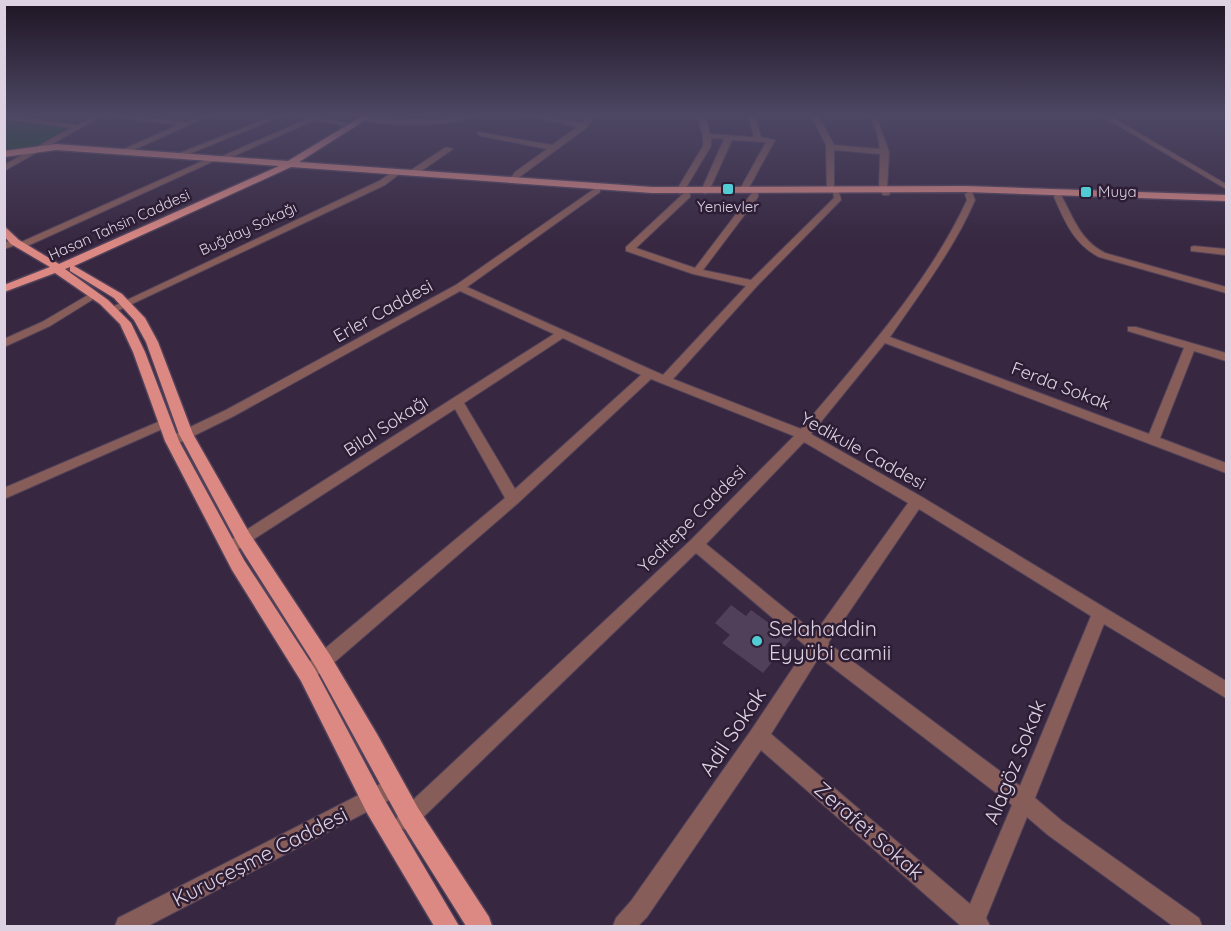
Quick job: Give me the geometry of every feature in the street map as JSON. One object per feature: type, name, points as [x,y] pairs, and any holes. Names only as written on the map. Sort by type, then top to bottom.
[{"type":"main road","points":[[177,158],[414,172],[683,193],[935,191],[1227,201]]},
{"type":"main road","points":[[226,158],[394,175],[513,181]]},
{"type":"main road","name":"Hasan Tahsin Caddesi","points":[[283,165],[293,158]]},
{"type":"main road","name":"Hasan Tahsin Caddesi","points":[[4,289],[294,158]]},
{"type":"main road","points":[[683,193],[705,191],[755,195],[833,192]]},
{"type":"main road","points":[[935,191],[969,194],[1009,193]]},
{"type":"main road","points":[[4,229],[13,245],[59,266],[139,318],[152,342],[179,438],[308,675],[372,799],[447,927]]},
{"type":"main road","name":"Hasan Tahsin Caddesi","points":[[4,284],[59,266]]},
{"type":"main road","points":[[120,306],[165,423],[179,438]]},
{"type":"main road","points":[[236,543],[323,661],[410,816],[480,927]]},
{"type":"street","points":[[4,169],[23,158]]},
{"type":"street","points":[[414,172],[435,158]]},
{"type":"street","points":[[513,181],[541,158]]},
{"type":"street","points":[[701,158],[683,193],[629,249],[697,272],[753,284]]},
{"type":"street","points":[[705,191],[710,175],[720,158]]},
{"type":"street","points":[[743,193],[761,158]]},
{"type":"street","points":[[665,380],[753,284],[838,198],[833,192],[831,158]]},
{"type":"street","points":[[884,191],[885,158]]},
{"type":"street","points":[[1179,158],[1227,187]]},
{"type":"street","points":[[13,245],[210,161]]},
{"type":"street","name":"Buğday Sokağı","points":[[120,306],[382,183],[394,175]]},
{"type":"street","name":"Erler Caddesi","points":[[179,438],[319,366],[460,287],[598,188]]},
{"type":"street","name":"Yeditepe Caddesi","points":[[391,832],[696,544],[803,435],[883,338],[919,288],[963,218],[971,200],[969,194]]},
{"type":"street","points":[[697,272],[755,195]]},
{"type":"street","points":[[1057,195],[1079,240],[1090,249],[1102,255],[1227,291]]},
{"type":"street","points":[[1194,249],[1227,252]]},
{"type":"street","name":"Yedikule Caddesi","points":[[460,287],[649,374],[803,435],[917,501],[1100,615],[1227,690]]},
{"type":"street","points":[[4,344],[46,324],[87,298]]},
{"type":"street","points":[[1132,329],[1227,357]]},
{"type":"street","name":"Bilal Sokağı","points":[[236,543],[562,334]]},
{"type":"street","name":"Ferda Sokak","points":[[883,338],[1227,468]]},
{"type":"street","points":[[1153,440],[1190,347]]},
{"type":"street","points":[[308,675],[513,499],[649,374]]},
{"type":"street","points":[[458,402],[513,499]]},
{"type":"street","points":[[4,494],[165,423]]},
{"type":"street","name":"Adil Sokak","points":[[624,927],[639,909],[759,736],[817,645],[917,501]]},
{"type":"street","points":[[696,544],[817,645],[1023,801],[1055,828],[1191,927]]},
{"type":"street","name":"Alagöz Sokak","points":[[975,925],[1023,801],[1100,615]]},
{"type":"street","name":"Zerafet Sokak","points":[[759,736],[975,925]]},
{"type":"street","name":"Kuruçeşme Caddesi","points":[[126,927],[394,787]]},
{"type":"building","name":"Selahaddin Eyyübi camii","points":[[731,605],[746,616],[751,610],[791,639],[763,673],[722,643],[730,635],[715,623]]},
{"type":"place","name":"Yenievler","points":[[728,189]]},
{"type":"place","name":"Muya","points":[[1086,192]]},
{"type":"place","name":"Selahaddin Eyyübi camii","points":[[757,641]]}]
